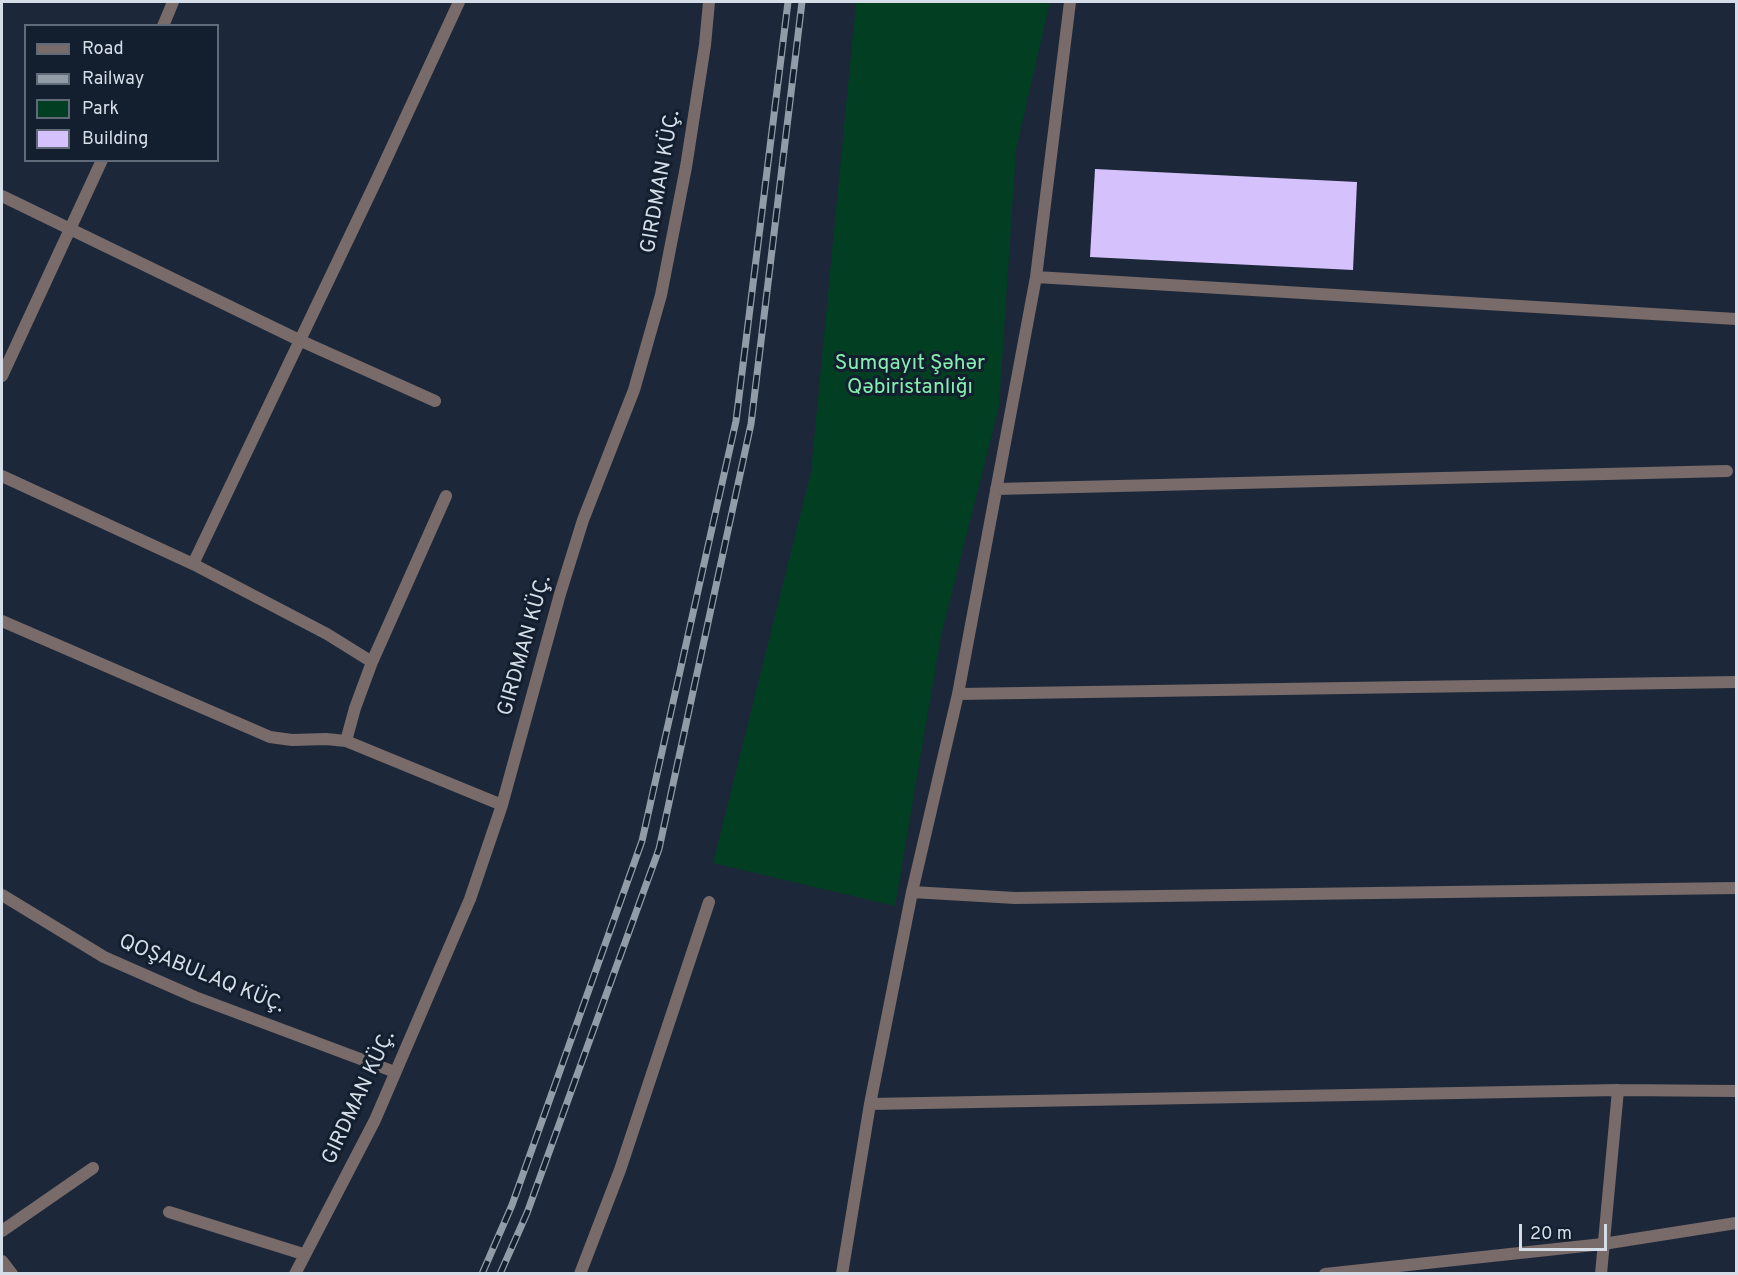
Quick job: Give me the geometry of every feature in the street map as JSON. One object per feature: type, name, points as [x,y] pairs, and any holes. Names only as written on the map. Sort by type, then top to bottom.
[{"type":"street","points":[[163,24],[173,2]]},
{"type":"street","points":[[193,564],[459,2]]},
{"type":"street","name":"GIRDMAN KÜÇ.","points":[[295,1274],[303,1254],[375,1120],[471,898],[502,805],[560,594],[583,520],[634,390],[661,296],[686,167],[705,45],[709,2]]},
{"type":"street","points":[[842,1274],[870,1104],[912,892],[958,694],[1036,276],[1070,2]]},
{"type":"street","points":[[2,376],[101,162]]},
{"type":"street","points":[[2,196],[299,340],[435,401]]},
{"type":"street","points":[[1036,276],[1737,319]]},
{"type":"street","points":[[996,489],[1726,471]]},
{"type":"street","points":[[2,476],[193,564],[327,634],[372,662]]},
{"type":"street","points":[[346,741],[372,662],[446,496]]},
{"type":"street","points":[[2,621],[270,737],[292,740],[346,741],[502,805]]},
{"type":"street","points":[[958,694],[1737,682]]},
{"type":"street","points":[[912,892],[1015,898],[1737,888]]},
{"type":"street","name":"QOŞABULAQ KÜÇ.","points":[[2,895],[104,957],[195,997],[395,1072]]},
{"type":"street","points":[[580,1274],[620,1170],[709,902]]},
{"type":"street","points":[[870,1104],[1618,1090],[1737,1091]]},
{"type":"street","points":[[1601,1274],[1618,1090]]},
{"type":"street","points":[[2,1231],[93,1168]]},
{"type":"street","points":[[169,1212],[303,1254]]},
{"type":"street","points":[[1325,1274],[1603,1244],[1737,1223]]},
{"type":"street","points":[[2,1262],[12,1274]]},
{"type":"green space","name":"Sumqayıt Şəhər Qəbiristanlığı","points":[[856,2],[1050,2],[1016,150],[999,406],[941,636],[895,906],[713,863],[811,472]]},
{"type":"building","points":[[1095,169],[1357,182],[1353,270],[1090,257]]},
{"type":"railway","points":[[482,1274],[512,1205],[642,841],[736,421],[788,2]]},
{"type":"railway","points":[[500,1274],[527,1213],[659,849],[751,424],[802,2]]}]
